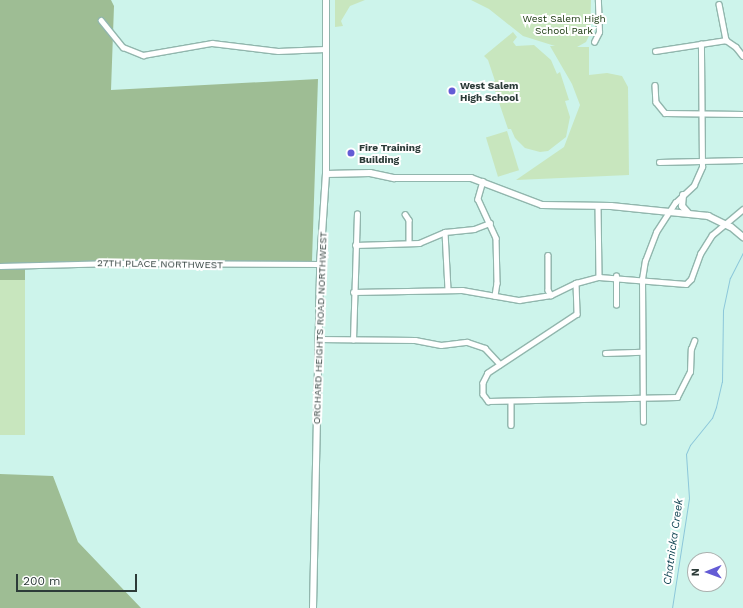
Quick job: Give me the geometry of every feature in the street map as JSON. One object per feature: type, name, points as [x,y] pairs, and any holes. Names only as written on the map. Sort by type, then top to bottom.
[{"type":"street","name":"ORCHARD HEIGHTS ROAD NORTHWEST","points":[[313,608],[320,264],[326,174],[326,0]]},
{"type":"street","points":[[594,42],[598,32],[598,0]]},
{"type":"street","points":[[719,4],[726,40],[736,47],[743,56]]},
{"type":"street","points":[[101,20],[123,48],[143,56],[212,43],[278,51],[325,49]]},
{"type":"street","points":[[655,51],[726,40]]},
{"type":"street","points":[[643,422],[642,279],[652,240],[669,211],[697,180],[702,161],[701,44]]},
{"type":"street","points":[[654,85],[656,102],[665,113],[702,115],[743,114]]},
{"type":"street","points":[[659,162],[743,160]]},
{"type":"street","points":[[326,174],[370,173],[394,178],[466,177],[483,181],[542,205],[598,205],[708,216],[724,223],[743,237]]},
{"type":"street","points":[[483,181],[478,199],[490,223],[496,244],[497,284],[495,296]]},
{"type":"street","points":[[683,195],[682,206],[688,213]]},
{"type":"street","points":[[598,205],[599,277]]},
{"type":"street","points":[[353,292],[448,290],[476,291],[519,300],[551,295],[576,283],[599,277],[616,276],[681,285],[689,283],[704,245],[724,223],[743,208]]},
{"type":"street","points":[[353,340],[353,292],[358,214]]},
{"type":"street","points":[[405,214],[409,220],[409,244]]},
{"type":"street","points":[[355,244],[409,244],[426,241],[445,232],[474,229],[490,223]]},
{"type":"street","points":[[445,232],[448,290]]},
{"type":"street","points":[[548,255],[548,290],[551,295]]},
{"type":"street","name":"27TH PLACE NORTHWEST","points":[[0,266],[109,263],[320,264]]},
{"type":"street","points":[[616,276],[616,305]]},
{"type":"street","points":[[576,283],[577,314],[500,364],[485,377],[485,397],[492,402],[674,398],[680,394],[690,372],[691,349],[694,341]]},
{"type":"street","points":[[318,339],[415,340],[441,345],[467,342],[485,348],[500,364]]},
{"type":"street","points":[[605,352],[642,352]]},
{"type":"street","points":[[511,401],[511,425]]},
{"type":"green space","points":[[0,0],[111,0],[114,6],[111,90],[318,79],[312,261],[0,265]]},
{"type":"green space","points":[[335,0],[365,0],[350,6],[341,21],[343,26],[335,27]]},
{"type":"green space","name":"West Salem High School Park","points":[[471,0],[591,0],[590,34],[586,42],[577,47],[589,47],[589,75],[607,73],[622,76],[628,87],[629,175],[516,180],[564,147],[580,105],[572,84],[550,46],[555,46],[523,36],[489,9]]},
{"type":"green space","points":[[513,32],[517,37],[513,42],[516,46],[534,45],[551,60],[557,74],[560,72],[569,100],[565,101],[570,117],[566,137],[548,151],[540,152],[525,148],[515,138],[511,129],[508,129],[492,82],[495,81],[488,60],[484,56]]},
{"type":"green space","points":[[507,131],[519,170],[498,177],[486,137]]},
{"type":"green space","points":[[0,269],[25,269],[25,280],[0,280]]},
{"type":"green space","points":[[0,280],[25,280],[25,435],[0,435]]},
{"type":"green space","points":[[0,474],[53,476],[78,542],[141,608],[0,608]]},
{"type":"waterway","name":"Chatnicka Creek","points":[[672,608],[689,498],[686,454],[690,445],[712,418],[716,407],[722,382],[723,310],[730,278],[743,252]]},
{"type":"place","name":"West Salem High School","points":[[452,91]]},
{"type":"place","name":"Fire Training Building","points":[[351,153]]}]
